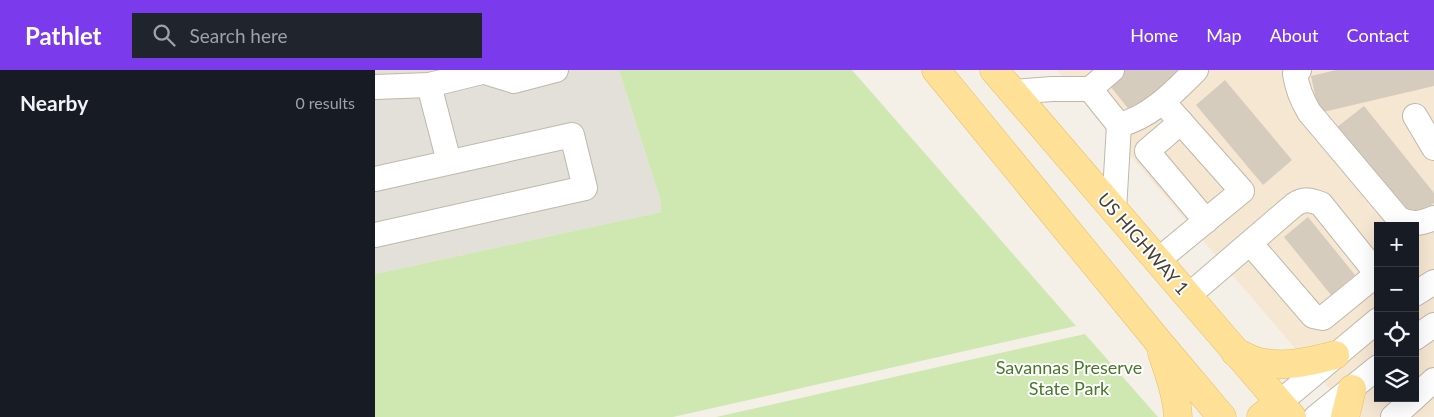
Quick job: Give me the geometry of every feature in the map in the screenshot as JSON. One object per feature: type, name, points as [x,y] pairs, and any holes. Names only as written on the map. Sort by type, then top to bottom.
[{"type":"main road","points":[[935,70],[1157,340],[1223,417]]},
{"type":"main road","name":"US HIGHWAY 1","points":[[1007,78],[1114,210],[1235,352],[1277,412]]},
{"type":"main road","points":[[1157,340],[1171,379],[1178,417]]},
{"type":"main road","points":[[1235,352],[1255,360],[1278,364],[1300,363],[1335,355]]},
{"type":"main road","points":[[1345,417],[1352,389]]},
{"type":"street","points":[[375,87],[429,85],[488,71],[514,80],[556,70]]},
{"type":"street","points":[[1007,78],[1052,89],[1090,89],[1112,70]]},
{"type":"street","points":[[1119,125],[1135,120],[1163,102],[1196,70]]},
{"type":"street","points":[[1299,70],[1295,74],[1296,84],[1309,112],[1399,219],[1417,224],[1434,218]]},
{"type":"street","points":[[429,85],[449,162]]},
{"type":"street","points":[[1090,89],[1119,125],[1114,210]]},
{"type":"street","points":[[1157,261],[1243,191],[1163,102]]},
{"type":"street","points":[[1415,116],[1434,148]]},
{"type":"street","points":[[1181,122],[1147,151],[1206,221]]},
{"type":"street","points":[[375,179],[572,135],[585,188],[375,235]]},
{"type":"street","points":[[1188,296],[1254,247],[1300,201],[1310,200],[1321,204],[1374,270]]},
{"type":"street","points":[[1254,247],[1313,316],[1323,318],[1374,274]]},
{"type":"street","points":[[1419,291],[1434,282]]},
{"type":"street","points":[[1277,412],[1335,355],[1374,323]]},
{"type":"street","points":[[1419,335],[1434,325]]},
{"type":"street","points":[[1316,417],[1374,370]]},
{"type":"street","points":[[1406,408],[1434,380]]},
{"type":"shaded area","points":[[375,70],[619,70],[661,202],[661,212],[375,274]]},
{"type":"shaded area","points":[[1057,70],[1434,70],[1434,271],[1419,280],[1419,222],[1374,222],[1374,311],[1331,346],[1299,353]]},
{"type":"shaded area","points":[[1434,293],[1434,314],[1419,324],[1419,312],[1419,302]]},
{"type":"shaded area","points":[[1374,335],[1374,357],[1333,392],[1321,379]]},
{"type":"shaded area","points":[[1434,337],[1434,417],[1354,417],[1359,395],[1374,382],[1374,402],[1419,402],[1419,347]]},
{"type":"green space","points":[[619,70],[852,70],[1076,326],[673,417],[375,417],[375,274],[661,212],[661,202]]},
{"type":"green space","name":"Savannas Preserve State Park","points":[[1085,334],[1158,417],[716,417]]},
{"type":"building","points":[[1120,70],[1185,70],[1131,112],[1106,81]]},
{"type":"building","points":[[1336,70],[1434,70],[1434,86],[1319,113],[1311,76]]},
{"type":"building","points":[[1225,80],[1292,160],[1263,185],[1196,105]]},
{"type":"building","points":[[1364,106],[1434,193],[1434,203],[1412,220],[1337,127]]},
{"type":"building","points":[[1308,217],[1355,275],[1331,295],[1284,237]]}]
